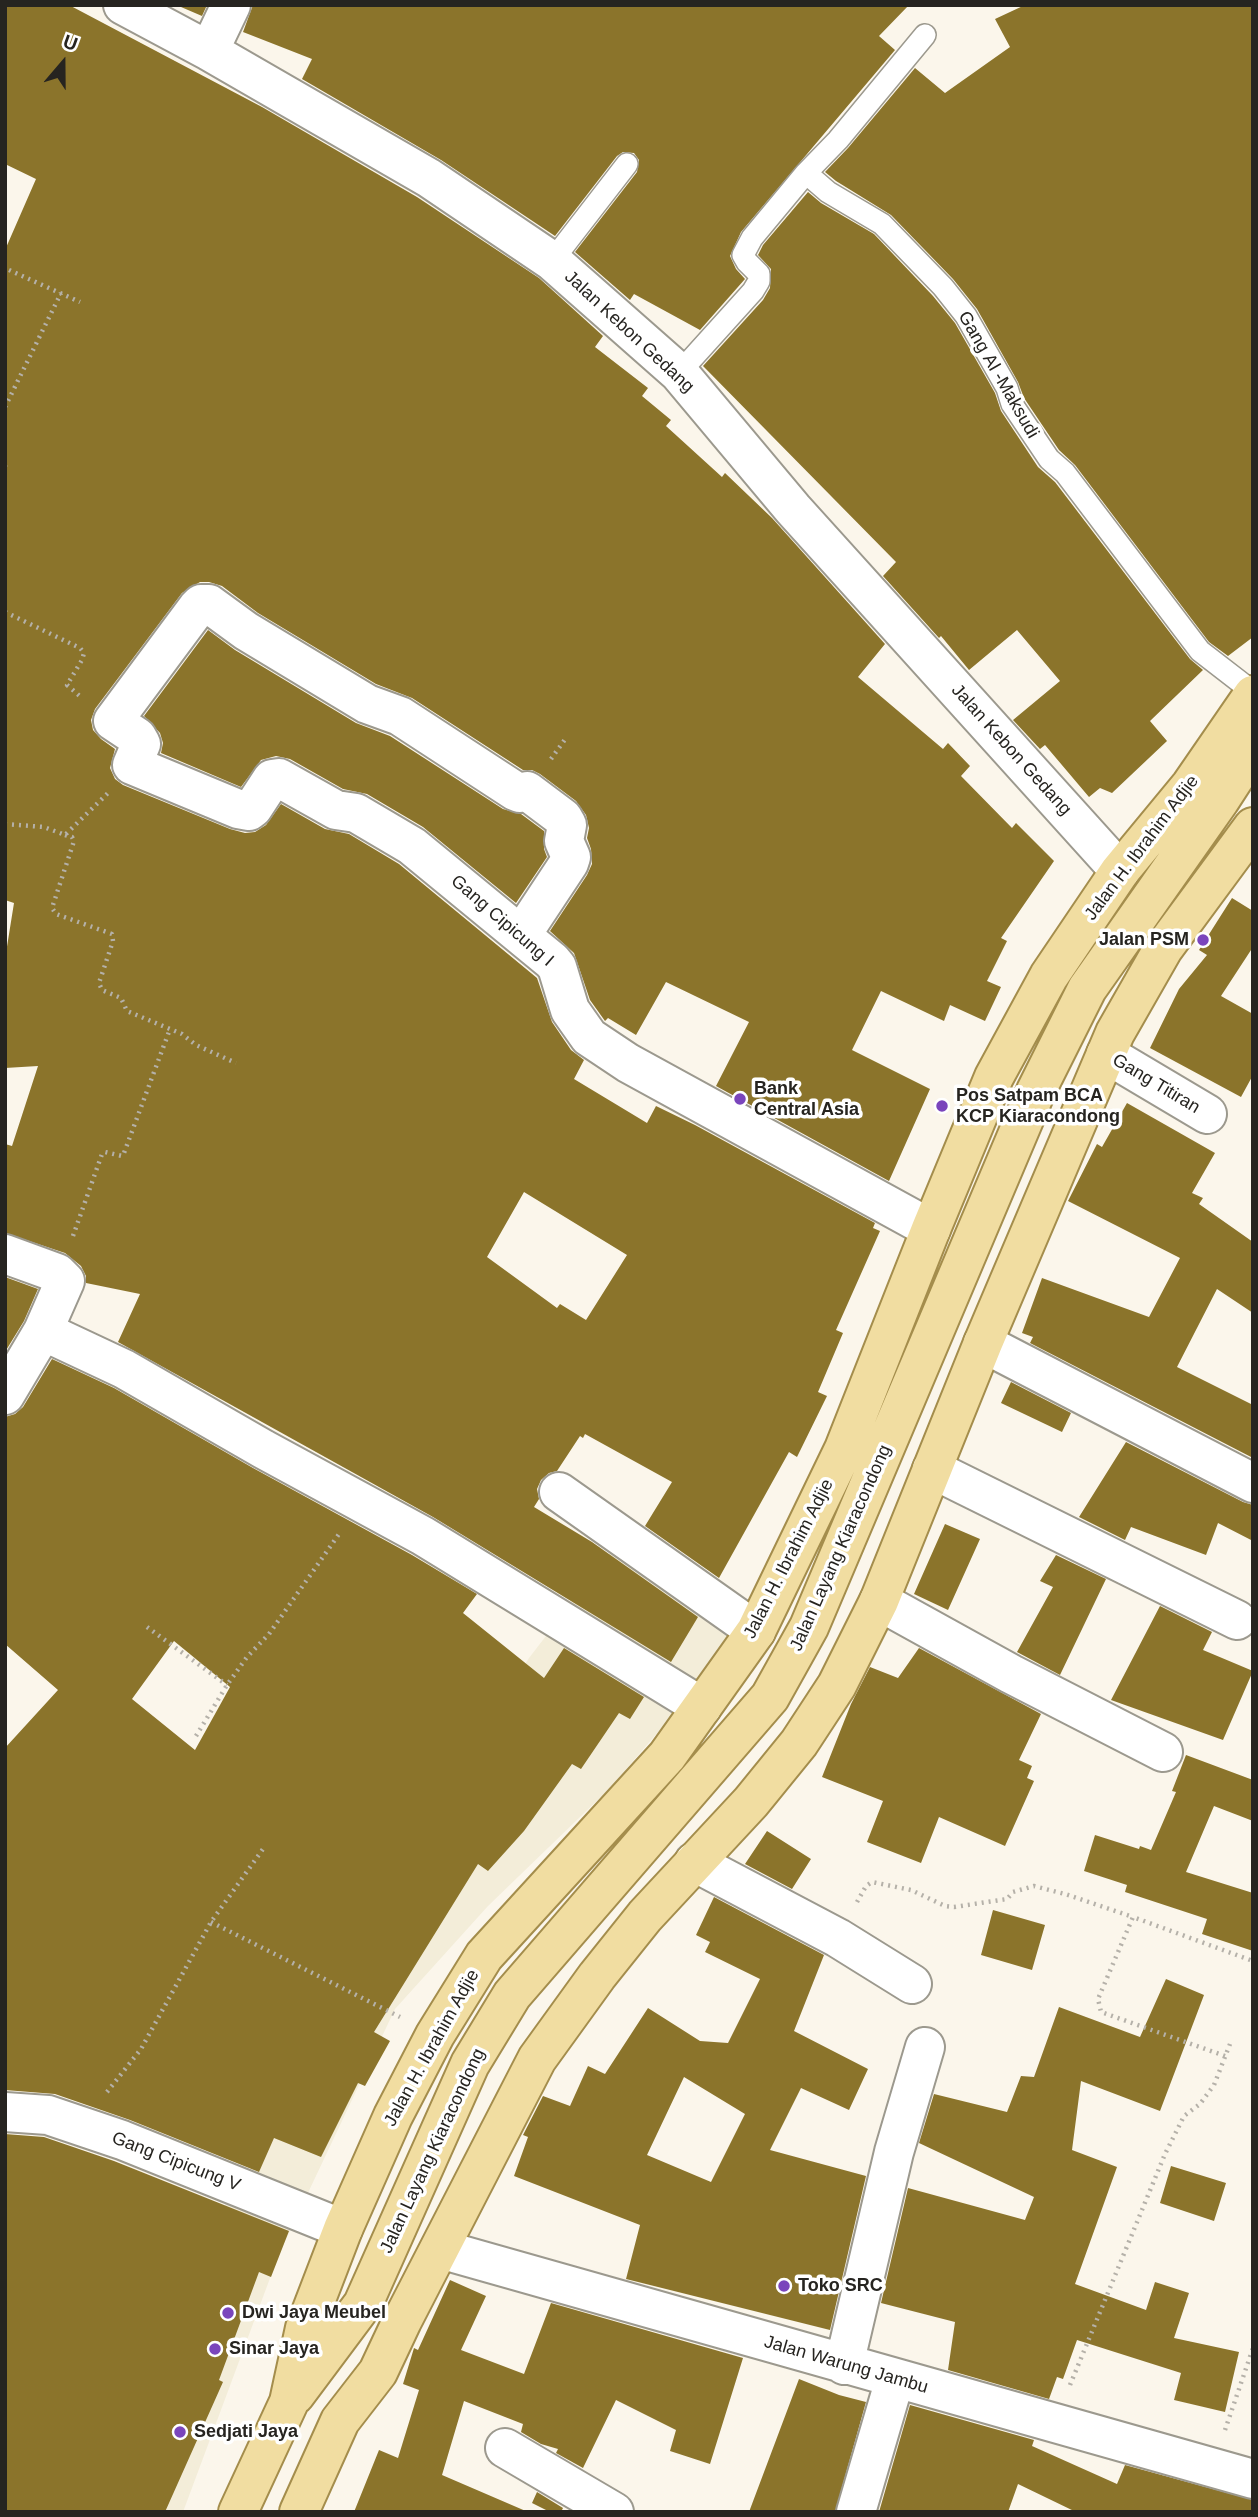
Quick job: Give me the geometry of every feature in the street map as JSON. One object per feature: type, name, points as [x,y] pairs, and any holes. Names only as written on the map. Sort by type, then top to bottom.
[{"type":"main road","name":"Jalan H. Ibrahim Adjie","points":[[238,2512],[292,2398],[306,2328],[343,2229],[393,2116],[435,2035],[484,1956],[667,1756],[756,1631],[844,1449],[994,1077],[1049,976],[1120,871],[1191,785],[1253,693]]},
{"type":"main road","name":"Jalan Layang Kiaracondong","points":[[341,2415],[363,2304],[470,2064],[512,1995],[770,1697],[809,1628],[1036,1091],[1087,989],[1253,749]]},
{"type":"main road","points":[[299,2512],[341,2415],[378,2372],[537,2059],[605,1966],[694,1862],[751,1802],[822,1710],[879,1601],[1115,1033],[1163,949],[1253,827]]},
{"type":"main road","name":"Jalan Layang Kiaracondong","points":[[292,2398],[363,2304]]},
{"type":"street","name":"Jalan Kebon Gedang","points":[[123,5],[209,51],[429,178],[552,261],[679,373],[793,509],[1120,871]]},
{"type":"street","points":[[209,51],[231,5]]},
{"type":"street","points":[[132,765],[141,744],[136,737],[113,721],[197,608],[201,604],[209,604],[246,631],[367,704],[400,716],[515,791],[527,791],[564,818],[567,824],[564,841],[571,858],[522,934]]},
{"type":"street","name":"Gang Cipicung I","points":[[132,765],[238,809],[249,811],[272,779],[279,778],[336,810],[356,813],[412,846],[522,934],[557,967],[570,1010],[589,1037],[598,1044],[931,1229]]},
{"type":"street","name":"Gang Titiran","points":[[1106,1054],[1207,1114]]},
{"type":"street","points":[[5,1254],[57,1273],[65,1281],[43,1331],[5,1395]]},
{"type":"street","points":[[43,1331],[124,1369],[423,1536],[702,1707]]},
{"type":"street","points":[[984,1343],[1253,1483]]},
{"type":"street","points":[[932,1469],[1237,1620]]},
{"type":"street","points":[[559,1492],[756,1631]]},
{"type":"street","points":[[879,1601],[1011,1674],[1163,1752]]},
{"type":"street","points":[[694,1862],[838,1938],[912,1984]]},
{"type":"street","points":[[844,2365],[894,2152],[925,2047]]},
{"type":"street","name":"Gang Cipicung V","points":[[17,2113],[48,2115],[83,2127],[343,2229]]},
{"type":"street","name":"Jalan Warung Jambu","points":[[440,2249],[1253,2479]]},
{"type":"street","points":[[856,2512],[895,2379]]},
{"type":"street","points":[[505,2448],[612,2511]]},
{"type":"lane","points":[[679,373],[759,281],[760,274],[743,255],[745,249],[806,173],[838,140],[925,35]]},
{"type":"lane","points":[[552,261],[627,164]]},
{"type":"lane","name":"Gang Al -Maksudi","points":[[806,173],[828,192],[882,224],[943,287],[966,316],[1007,388],[1012,404],[1049,459],[1065,472],[1200,651],[1253,693]]},
{"type":"path","points":[[9,270],[79,302]]},
{"type":"path","points":[[5,407],[61,292]]},
{"type":"path","points":[[5,465],[5,472]]},
{"type":"path","points":[[5,612],[80,648],[84,653],[67,685],[113,721]]},
{"type":"path","points":[[65,835],[103,799],[132,765]]},
{"type":"path","points":[[5,824],[44,827],[72,837],[75,841],[51,908],[56,914],[111,934],[113,941],[99,983],[102,990],[121,998],[127,1011],[170,1028],[196,1045],[236,1063]]},
{"type":"path","points":[[57,1273],[79,1223],[102,1154],[105,1152],[122,1156],[124,1153],[170,1028]]},
{"type":"path","points":[[196,1736],[227,1685],[247,1657],[269,1634],[361,1502]]},
{"type":"path","points":[[146,1627],[227,1685]]},
{"type":"path","points":[[83,2127],[141,2049],[211,1922],[263,1849]]},
{"type":"path","points":[[838,1938],[866,1886],[872,1882],[911,1890],[945,1906],[954,1907],[1007,1899],[1013,1892],[1034,1886],[1133,1917],[1253,1961]]},
{"type":"path","points":[[1133,1917],[1103,1984],[1098,1999],[1101,2012],[1225,2056]]},
{"type":"path","points":[[211,1922],[435,2035]]},
{"type":"path","points":[[1054,2424],[1165,2154],[1184,2116],[1200,2104],[1214,2085],[1230,2044]]},
{"type":"path","points":[[1212,2468],[1253,2348]]},
{"type":"shaded area","points":[[617,1544],[743,1633],[610,1788],[488,1906],[395,2009],[279,2254],[183,2512],[46,2512],[192,2253],[278,2129],[416,1834],[529,1658]]},
{"type":"building","points":[[5,5],[69,5],[262,107],[417,197],[539,278],[603,336],[595,347],[648,388],[642,396],[671,420],[666,426],[722,477],[725,473],[772,518],[885,644],[858,677],[943,749],[948,743],[970,766],[961,776],[1012,828],[1016,823],[1054,861],[1001,938],[1007,941],[987,981],[1001,987],[985,1021],[950,1005],[944,1021],[881,991],[852,1050],[930,1089],[889,1181],[716,1086],[749,1022],[666,982],[636,1035],[608,1018],[605,1021],[590,1000],[574,953],[550,931],[592,864],[586,815],[576,801],[540,774],[523,770],[412,698],[376,684],[258,613],[222,586],[209,582],[200,582],[182,593],[95,709],[91,720],[93,730],[115,749],[110,768],[115,779],[123,785],[245,833],[255,832],[266,825],[281,804],[325,829],[349,834],[399,864],[537,978],[552,1022],[571,1050],[584,1060],[574,1079],[647,1123],[656,1106],[695,1125],[875,1223],[873,1228],[880,1231],[836,1330],[843,1333],[818,1392],[827,1396],[797,1457],[789,1452],[719,1578],[645,1526],[672,1482],[585,1434],[583,1438],[580,1436],[557,1471],[549,1473],[541,1480],[537,1489],[539,1499],[534,1507],[592,1542],[698,1617],[671,1662],[433,1517],[118,1342],[140,1294],[86,1283],[81,1266],[65,1253],[5,1233],[5,1144],[12,1146],[38,1066],[5,1068],[5,959],[14,903],[5,900],[5,250],[36,179],[5,164]],"holes":[[[524,1192],[627,1255],[586,1320],[560,1304],[557,1308],[487,1257]]]},
{"type":"building","points":[[181,5],[207,5],[202,16]]},
{"type":"building","points":[[253,5],[909,5],[879,36],[895,50],[741,232],[730,256],[745,279],[700,330],[634,294],[630,300],[575,252],[637,172],[639,160],[634,153],[623,152],[617,156],[555,236],[441,160],[302,79],[312,59],[243,32]]},
{"type":"building","points":[[1025,5],[1253,5],[1253,637],[1228,656],[1209,642],[1075,465],[1059,450],[1024,398],[1018,382],[977,309],[953,279],[891,215],[825,172],[915,68],[945,93],[1010,47],[995,19]]},
{"type":"building","points":[[808,192],[821,203],[874,234],[933,296],[955,323],[995,393],[1001,411],[1038,467],[1055,482],[1190,659],[1203,670],[1150,721],[1167,741],[1112,793],[1100,788],[1089,797],[1045,745],[1040,749],[1013,720],[1060,681],[1017,630],[969,670],[941,636],[939,638],[883,576],[896,562],[703,366],[763,300],[770,288],[771,269],[758,255],[763,245]]},
{"type":"building","points":[[208,630],[235,650],[356,723],[390,736],[503,809],[521,814],[544,831],[547,857],[516,903],[423,827],[367,794],[343,789],[290,759],[276,756],[261,760],[241,787],[161,753],[163,743],[160,733],[144,716]]},
{"type":"building","points":[[1232,898],[1253,911],[1253,947],[1221,996],[1253,1014],[1253,1075],[1241,1097],[1150,1048],[1179,989],[1207,955],[1199,950]]},
{"type":"building","points":[[1127,1103],[1215,1153],[1192,1193],[1203,1198],[1199,1204],[1253,1242],[1253,1313],[1217,1289],[1177,1367],[1253,1405],[1253,1458],[1030,1343],[1033,1337],[1022,1333],[1042,1278],[1149,1317],[1180,1258],[1068,1201],[1097,1144],[1102,1147]]},
{"type":"building","points":[[5,1277],[38,1289],[24,1321],[5,1352]]},
{"type":"building","points":[[52,1359],[114,1388],[477,1594],[463,1613],[544,1678],[564,1648],[644,1697],[630,1719],[619,1713],[581,1769],[572,1764],[524,1831],[488,1871],[478,1864],[374,2032],[390,2041],[365,2086],[358,2083],[321,2157],[274,2138],[259,2172],[130,2120],[55,2094],[5,2090],[5,1748],[58,1690],[5,1644],[5,1417],[15,1414],[23,1407]],"holes":[[[174,1641],[230,1687],[195,1750],[132,1699]]]},
{"type":"building","points":[[1011,1382],[1071,1413],[1062,1432],[1001,1403]]},
{"type":"building","points":[[1126,1442],[1253,1505],[1253,1541],[1218,1523],[1206,1555],[1131,1527],[1125,1540],[1079,1517]]},
{"type":"building","points":[[945,1524],[980,1539],[948,1610],[914,1594]]},
{"type":"building","points":[[1056,1555],[1106,1579],[1060,1675],[1017,1652],[1053,1587],[1040,1581]]},
{"type":"building","points":[[1160,1606],[1212,1632],[1203,1650],[1253,1671],[1223,1740],[1111,1700]]},
{"type":"building","points":[[919,1648],[1041,1714],[1019,1760],[1032,1766],[1027,1778],[1034,1781],[1005,1846],[939,1817],[921,1863],[867,1842],[883,1801],[822,1777],[851,1704],[870,1667],[898,1678]]},
{"type":"building","points":[[1186,1755],[1253,1780],[1253,1821],[1214,1806],[1186,1872],[1253,1893],[1253,1951],[1202,1934],[1207,1919],[1125,1892],[1127,1885],[1084,1871],[1095,1835],[1139,1849],[1140,1846],[1151,1850],[1176,1792],[1172,1791]]},
{"type":"building","points":[[767,1831],[811,1859],[792,1889],[745,1864]]},
{"type":"building","points":[[714,1897],[824,1955],[794,2031],[868,2069],[849,2110],[801,2088],[770,2150],[866,2176],[830,2330],[626,2279],[640,2225],[514,2176],[528,2137],[523,2135],[543,2096],[570,2106],[588,2066],[605,2074],[648,2008],[700,2041],[728,2043],[760,1979],[705,1952],[710,1942],[696,1935]],"holes":[[[684,2077],[745,2114],[711,2182],[647,2155]]]},
{"type":"building","points":[[993,1910],[1045,1925],[1032,1970],[981,1955]]},
{"type":"building","points":[[1166,1979],[1204,1995],[1160,2111],[1081,2081],[1072,2150],[1117,2167],[1075,2284],[1146,2310],[1155,2282],[1189,2293],[1174,2338],[1239,2352],[1225,2412],[1174,2400],[1181,2373],[1077,2340],[1063,2379],[1057,2377],[1049,2399],[948,2370],[955,2322],[881,2303],[908,2188],[1025,2220],[1034,2197],[919,2143],[934,2094],[1007,2112],[1021,2076],[1034,2077],[1059,2007],[1140,2037]]},
{"type":"building","points":[[5,2134],[44,2137],[114,2161],[289,2231],[271,2277],[259,2272],[219,2380],[223,2382],[165,2512],[5,2512]]},
{"type":"building","points":[[1171,2166],[1226,2183],[1214,2221],[1160,2203]]},
{"type":"building","points":[[450,2280],[486,2296],[461,2350],[524,2374],[551,2303],[743,2358],[710,2464],[670,2451],[676,2430],[616,2400],[583,2468],[556,2453],[558,2449],[541,2444],[521,2432],[523,2424],[464,2401],[442,2475],[528,2512],[354,2512],[379,2450],[398,2458],[419,2390],[403,2384],[414,2348],[418,2350]]},
{"type":"building","points":[[799,2379],[839,2395],[866,2402],[835,2512],[749,2512]]},
{"type":"building","points":[[910,2405],[1034,2440],[1032,2446],[1117,2484],[1125,2465],[1253,2500],[1253,2512],[1076,2512],[1018,2484],[1008,2512],[879,2512]]},
{"type":"building","points":[[537,2492],[563,2508],[561,2512],[550,2512],[532,2503]]},
{"type":"place","name":"Jalan PSM","points":[[1203,940]]},
{"type":"place","name":"Bank Central Asia","points":[[740,1099]]},
{"type":"place","name":"Pos Satpam BCA KCP Kiaracondong","points":[[942,1106]]},
{"type":"place","name":"Toko SRC","points":[[784,2286]]},
{"type":"place","name":"Dwi Jaya Meubel","points":[[228,2313]]},
{"type":"place","name":"Sinar Jaya","points":[[215,2349]]},
{"type":"place","name":"Sedjati Jaya","points":[[180,2432]]}]
